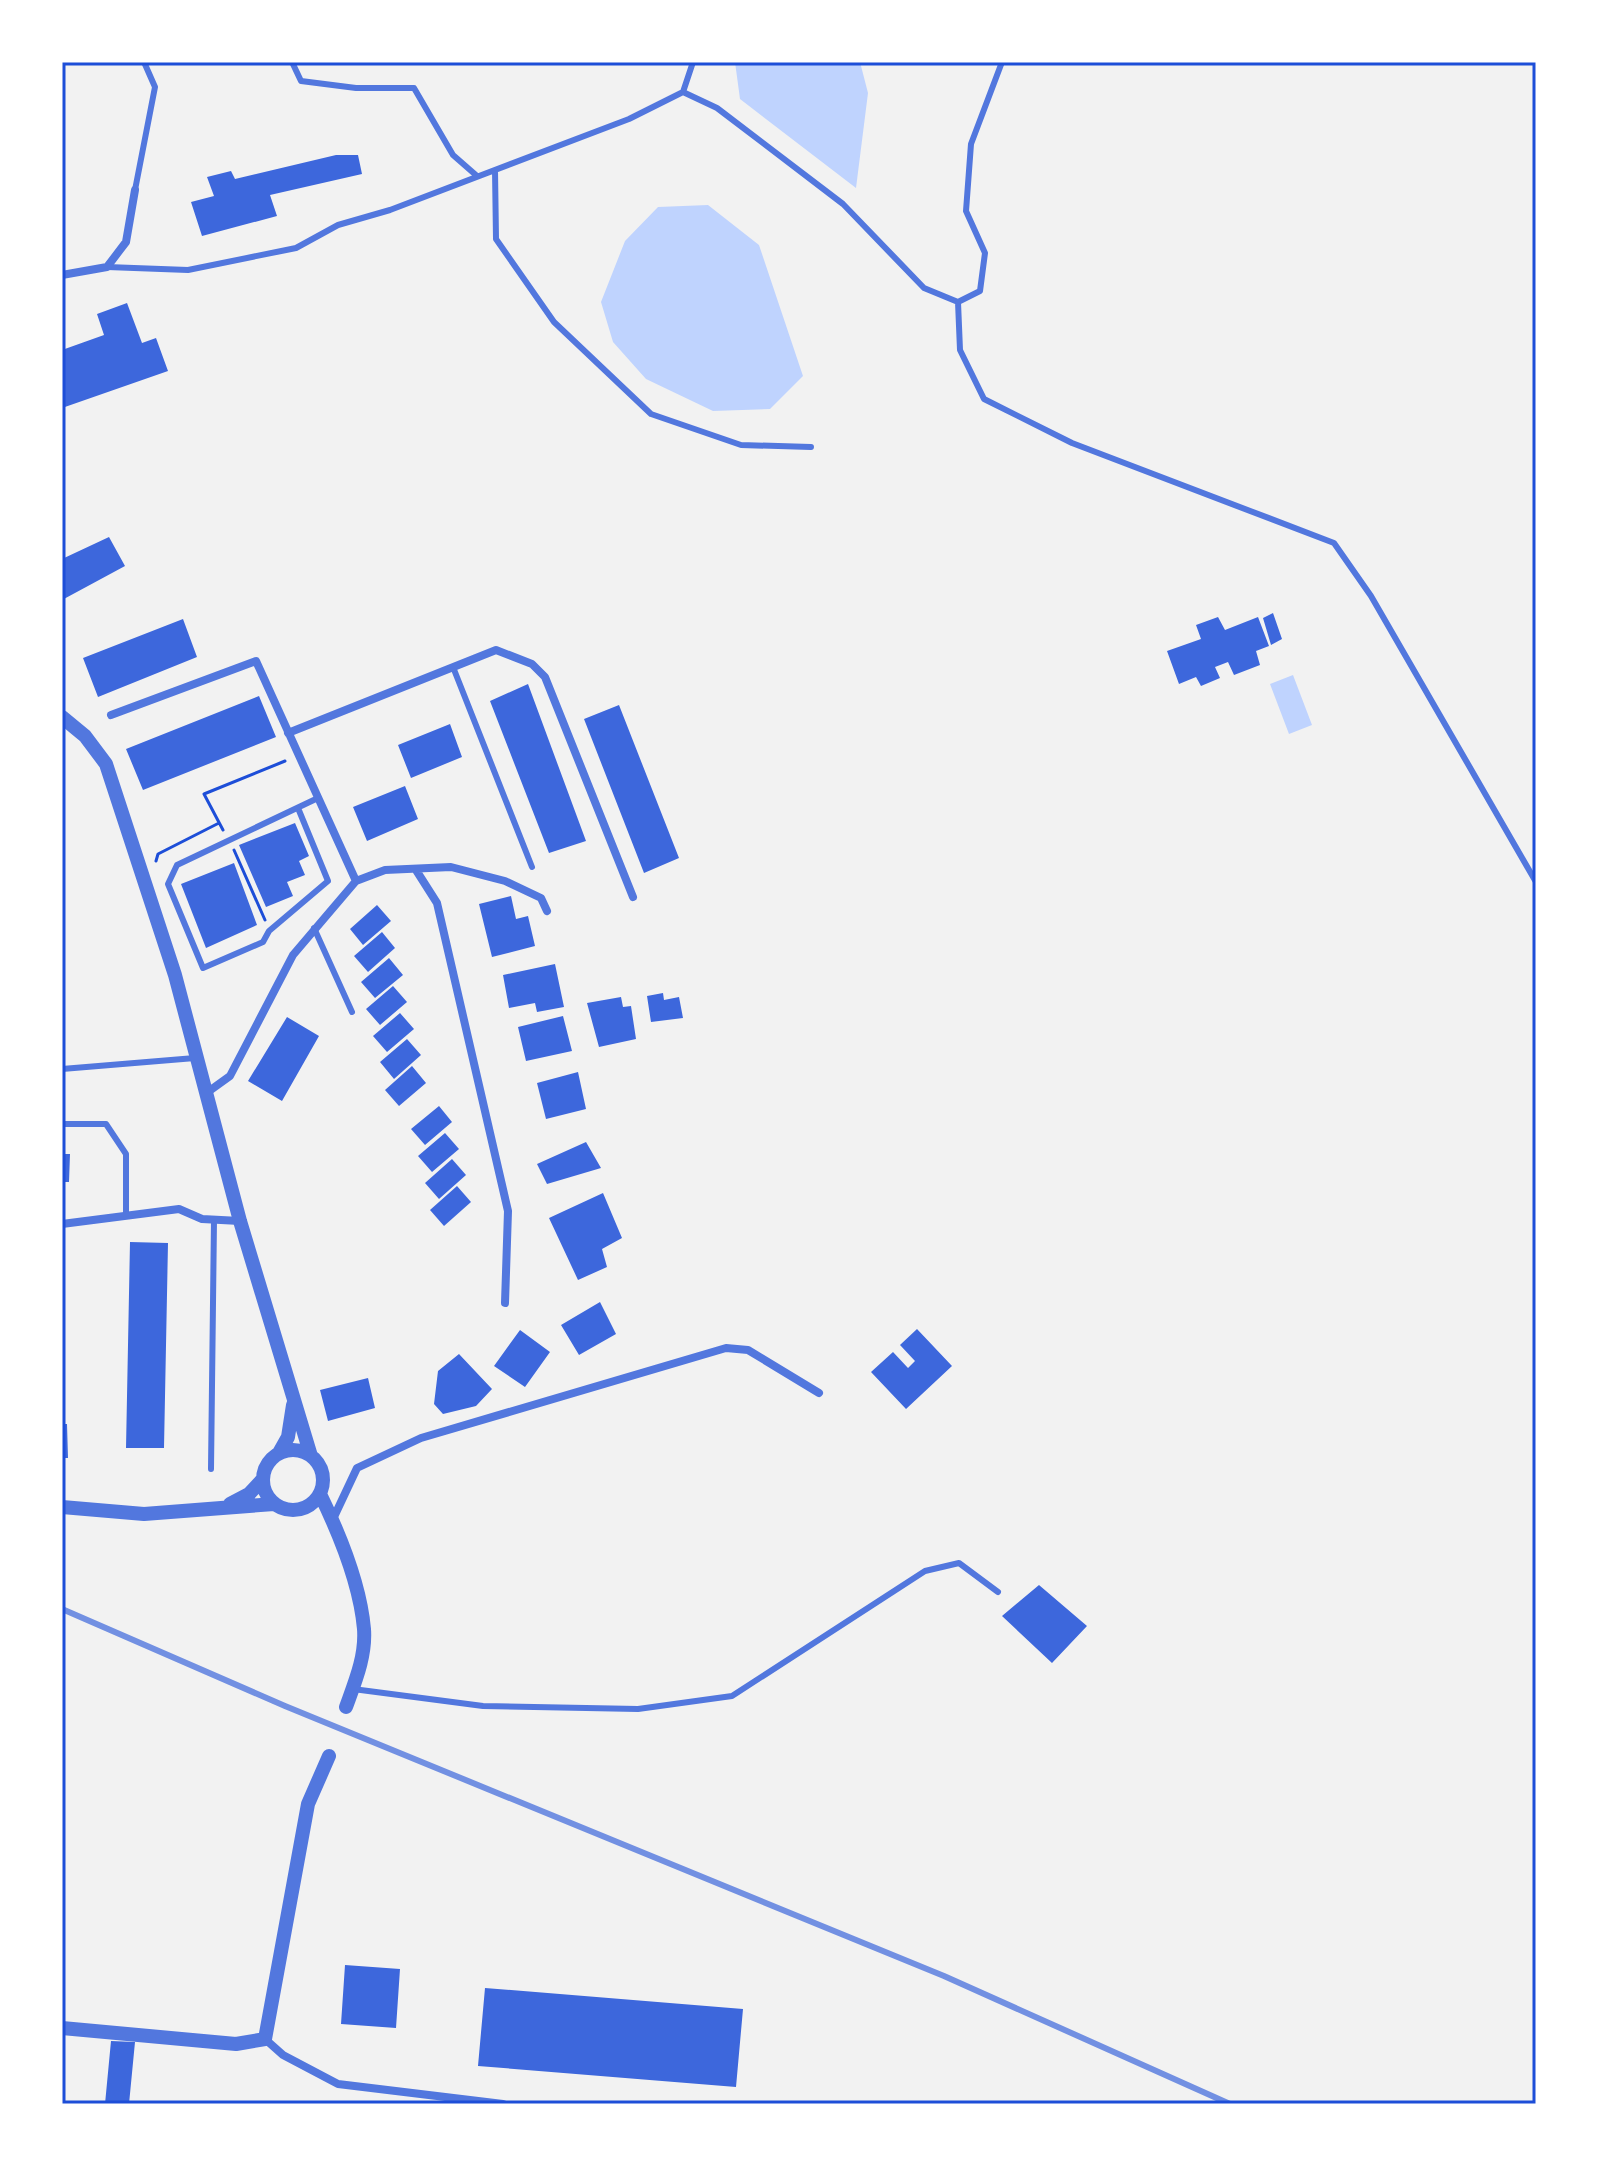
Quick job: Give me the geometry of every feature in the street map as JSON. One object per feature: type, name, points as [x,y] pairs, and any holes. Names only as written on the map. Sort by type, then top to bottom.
[{"type":"street","points":[[62,275],[107,267],[126,242],[135,190]]},
{"type":"street","points":[[288,733],[496,650],[532,664],[545,677],[633,897]]},
{"type":"street","points":[[111,715],[256,661],[356,881]]},
{"type":"street","points":[[62,717],[85,736],[106,764],[175,975],[204,1094],[294,1396],[302,1434],[323,1478],[320,1494],[347,1558],[364,1630],[360,1671],[346,1707]]},
{"type":"street","points":[[204,1094],[230,1076],[293,955],[356,881],[385,870],[451,867],[505,881],[541,898],[547,911]]},
{"type":"street","points":[[416,870],[437,903],[508,1211],[505,1303]]},
{"type":"street","points":[[62,1224],[179,1209],[214,1220],[240,1221]]},
{"type":"street","points":[[332,1520],[357,1468],[421,1438],[726,1348],[748,1350],[819,1393]]},
{"type":"street","points":[[274,1504],[263,1489],[262,1480],[267,1464],[279,1453],[288,1437],[294,1396]]},
{"type":"street","points":[[279,1453],[295,1450],[311,1456]]},
{"type":"street","points":[[226,1506],[249,1494],[262,1480]]},
{"type":"street","points":[[62,1507],[144,1514],[274,1504],[299,1510],[320,1494]]},
{"type":"street","points":[[265,2039],[308,1804],[329,1756]]},
{"type":"street","points":[[62,2028],[236,2044],[265,2039]]},
{"type":"street","points":[[265,2039],[283,2055],[338,2084],[503,2104]]},
{"type":"lane","points":[[135,190],[155,87],[144,62]]},
{"type":"lane","points":[[292,62],[301,81],[356,88],[414,88],[453,155],[477,176]]},
{"type":"lane","points":[[107,267],[188,270],[296,248],[338,225],[629,119],[683,92],[693,62]]},
{"type":"lane","points":[[683,92],[717,108],[843,204],[924,288],[958,302],[980,291],[985,253],[966,211],[971,144],[1002,62]]},
{"type":"lane","points":[[495,170],[496,239],[554,322],[651,414],[741,445],[811,447]]},
{"type":"lane","points":[[958,302],[960,350],[984,399],[1072,443],[1334,543],[1371,596],[1536,882]]},
{"type":"lane","points":[[453,667],[532,867]]},
{"type":"lane","points":[[298,808],[328,881],[269,931],[263,942],[203,968],[168,884],[177,865],[318,798]]},
{"type":"lane","points":[[314,928],[352,1012]]},
{"type":"lane","points":[[62,1069],[195,1058]]},
{"type":"lane","points":[[62,1124],[106,1124],[126,1154],[126,1215]]},
{"type":"lane","points":[[211,1469],[214,1220]]},
{"type":"lane","points":[[353,1689],[483,1706],[638,1709],[732,1696],[925,1571],[959,1563],[998,1592]]},
{"type":"path","points":[[155,867],[158,854],[219,823],[204,794],[299,755]]},
{"type":"path","points":[[229,841],[269,931]]},
{"type":"water","points":[[735,62],[860,62],[868,93],[856,188],[740,99]]},
{"type":"water","points":[[708,205],[759,245],[803,376],[770,409],[713,411],[646,379],[613,342],[601,302],[625,241],[658,207]]},
{"type":"water","points":[[1293,675],[1312,725],[1289,734],[1270,684]]},
{"type":"building","points":[[336,155],[358,155],[362,174],[270,195],[277,216],[202,236],[191,202],[214,196],[207,177],[231,171],[235,179]]},
{"type":"building","points":[[127,303],[142,343],[156,338],[168,371],[62,408],[62,350],[104,335],[97,314]]},
{"type":"building","points":[[109,537],[125,566],[62,600],[62,559]]},
{"type":"building","points":[[1273,613],[1282,639],[1271,645],[1263,618]]},
{"type":"building","points":[[1218,617],[1225,630],[1258,617],[1269,646],[1256,651],[1260,665],[1234,675],[1228,662],[1215,667],[1220,678],[1201,686],[1196,677],[1179,684],[1167,651],[1201,639],[1196,625]]},
{"type":"building","points":[[183,619],[197,657],[98,697],[83,658]]},
{"type":"building","points":[[528,684],[586,841],[549,853],[490,701]]},
{"type":"building","points":[[259,696],[276,737],[143,790],[126,749]]},
{"type":"building","points":[[619,705],[679,858],[644,873],[584,719]]},
{"type":"building","points":[[450,724],[462,757],[411,778],[398,745]]},
{"type":"building","points":[[405,786],[418,819],[367,841],[353,807]]},
{"type":"building","points":[[295,823],[309,856],[299,861],[305,875],[287,882],[293,896],[266,907],[239,845]]},
{"type":"building","points":[[234,863],[257,925],[206,948],[181,884]]},
{"type":"building","points":[[511,896],[516,919],[528,916],[535,946],[492,957],[479,904]]},
{"type":"building","points":[[377,905],[391,921],[363,945],[350,929]]},
{"type":"building","points":[[382,932],[395,948],[368,972],[354,956]]},
{"type":"building","points":[[389,958],[403,975],[375,998],[361,982]]},
{"type":"building","points":[[555,964],[564,1007],[537,1012],[535,1003],[509,1008],[503,975]]},
{"type":"building","points":[[393,986],[407,1002],[380,1025],[366,1009]]},
{"type":"building","points":[[663,993],[664,1000],[679,997],[683,1018],[651,1022],[647,996]]},
{"type":"building","points":[[621,997],[623,1007],[631,1006],[636,1039],[599,1047],[587,1003]]},
{"type":"building","points":[[400,1013],[414,1029],[387,1052],[373,1036]]},
{"type":"building","points":[[563,1016],[572,1051],[526,1061],[518,1027]]},
{"type":"building","points":[[287,1017],[319,1036],[282,1101],[248,1081]]},
{"type":"building","points":[[407,1039],[421,1055],[394,1079],[380,1062]]},
{"type":"building","points":[[412,1066],[426,1083],[399,1106],[385,1090]]},
{"type":"building","points":[[578,1072],[586,1109],[546,1119],[537,1083]]},
{"type":"building","points":[[439,1106],[452,1122],[425,1145],[411,1129]]},
{"type":"building","points":[[445,1133],[459,1149],[432,1172],[418,1156]]},
{"type":"building","points":[[586,1142],[601,1168],[547,1184],[537,1164]]},
{"type":"building","points":[[62,1154],[70,1154],[69,1182],[62,1182]]},
{"type":"building","points":[[452,1159],[466,1175],[439,1199],[425,1183]]},
{"type":"building","points":[[457,1186],[471,1202],[444,1226],[430,1210]]},
{"type":"building","points":[[603,1193],[622,1238],[602,1249],[607,1267],[578,1280],[549,1218]]},
{"type":"building","points":[[130,1242],[168,1243],[164,1448],[126,1448]]},
{"type":"building","points":[[600,1302],[616,1334],[579,1355],[561,1325]]},
{"type":"building","points":[[917,1329],[952,1366],[906,1409],[871,1372],[893,1352],[908,1368],[915,1361],[900,1345]]},
{"type":"building","points":[[520,1330],[550,1352],[525,1387],[494,1366]]},
{"type":"building","points":[[459,1354],[492,1389],[476,1406],[443,1414],[434,1404],[438,1371]]},
{"type":"building","points":[[368,1378],[375,1408],[328,1421],[320,1390]]},
{"type":"building","points":[[62,1424],[67,1424],[68,1458],[62,1458]]},
{"type":"building","points":[[1039,1585],[1087,1626],[1052,1663],[1002,1616]]},
{"type":"building","points":[[345,1965],[400,1969],[396,2028],[341,2024]]},
{"type":"building","points":[[485,1988],[743,2009],[736,2087],[478,2066]]},
{"type":"building","points":[[111,2041],[135,2042],[129,2104],[105,2104]]},
{"type":"railway","points":[[62,1609],[285,1706],[944,1976],[1230,2104]]}]
